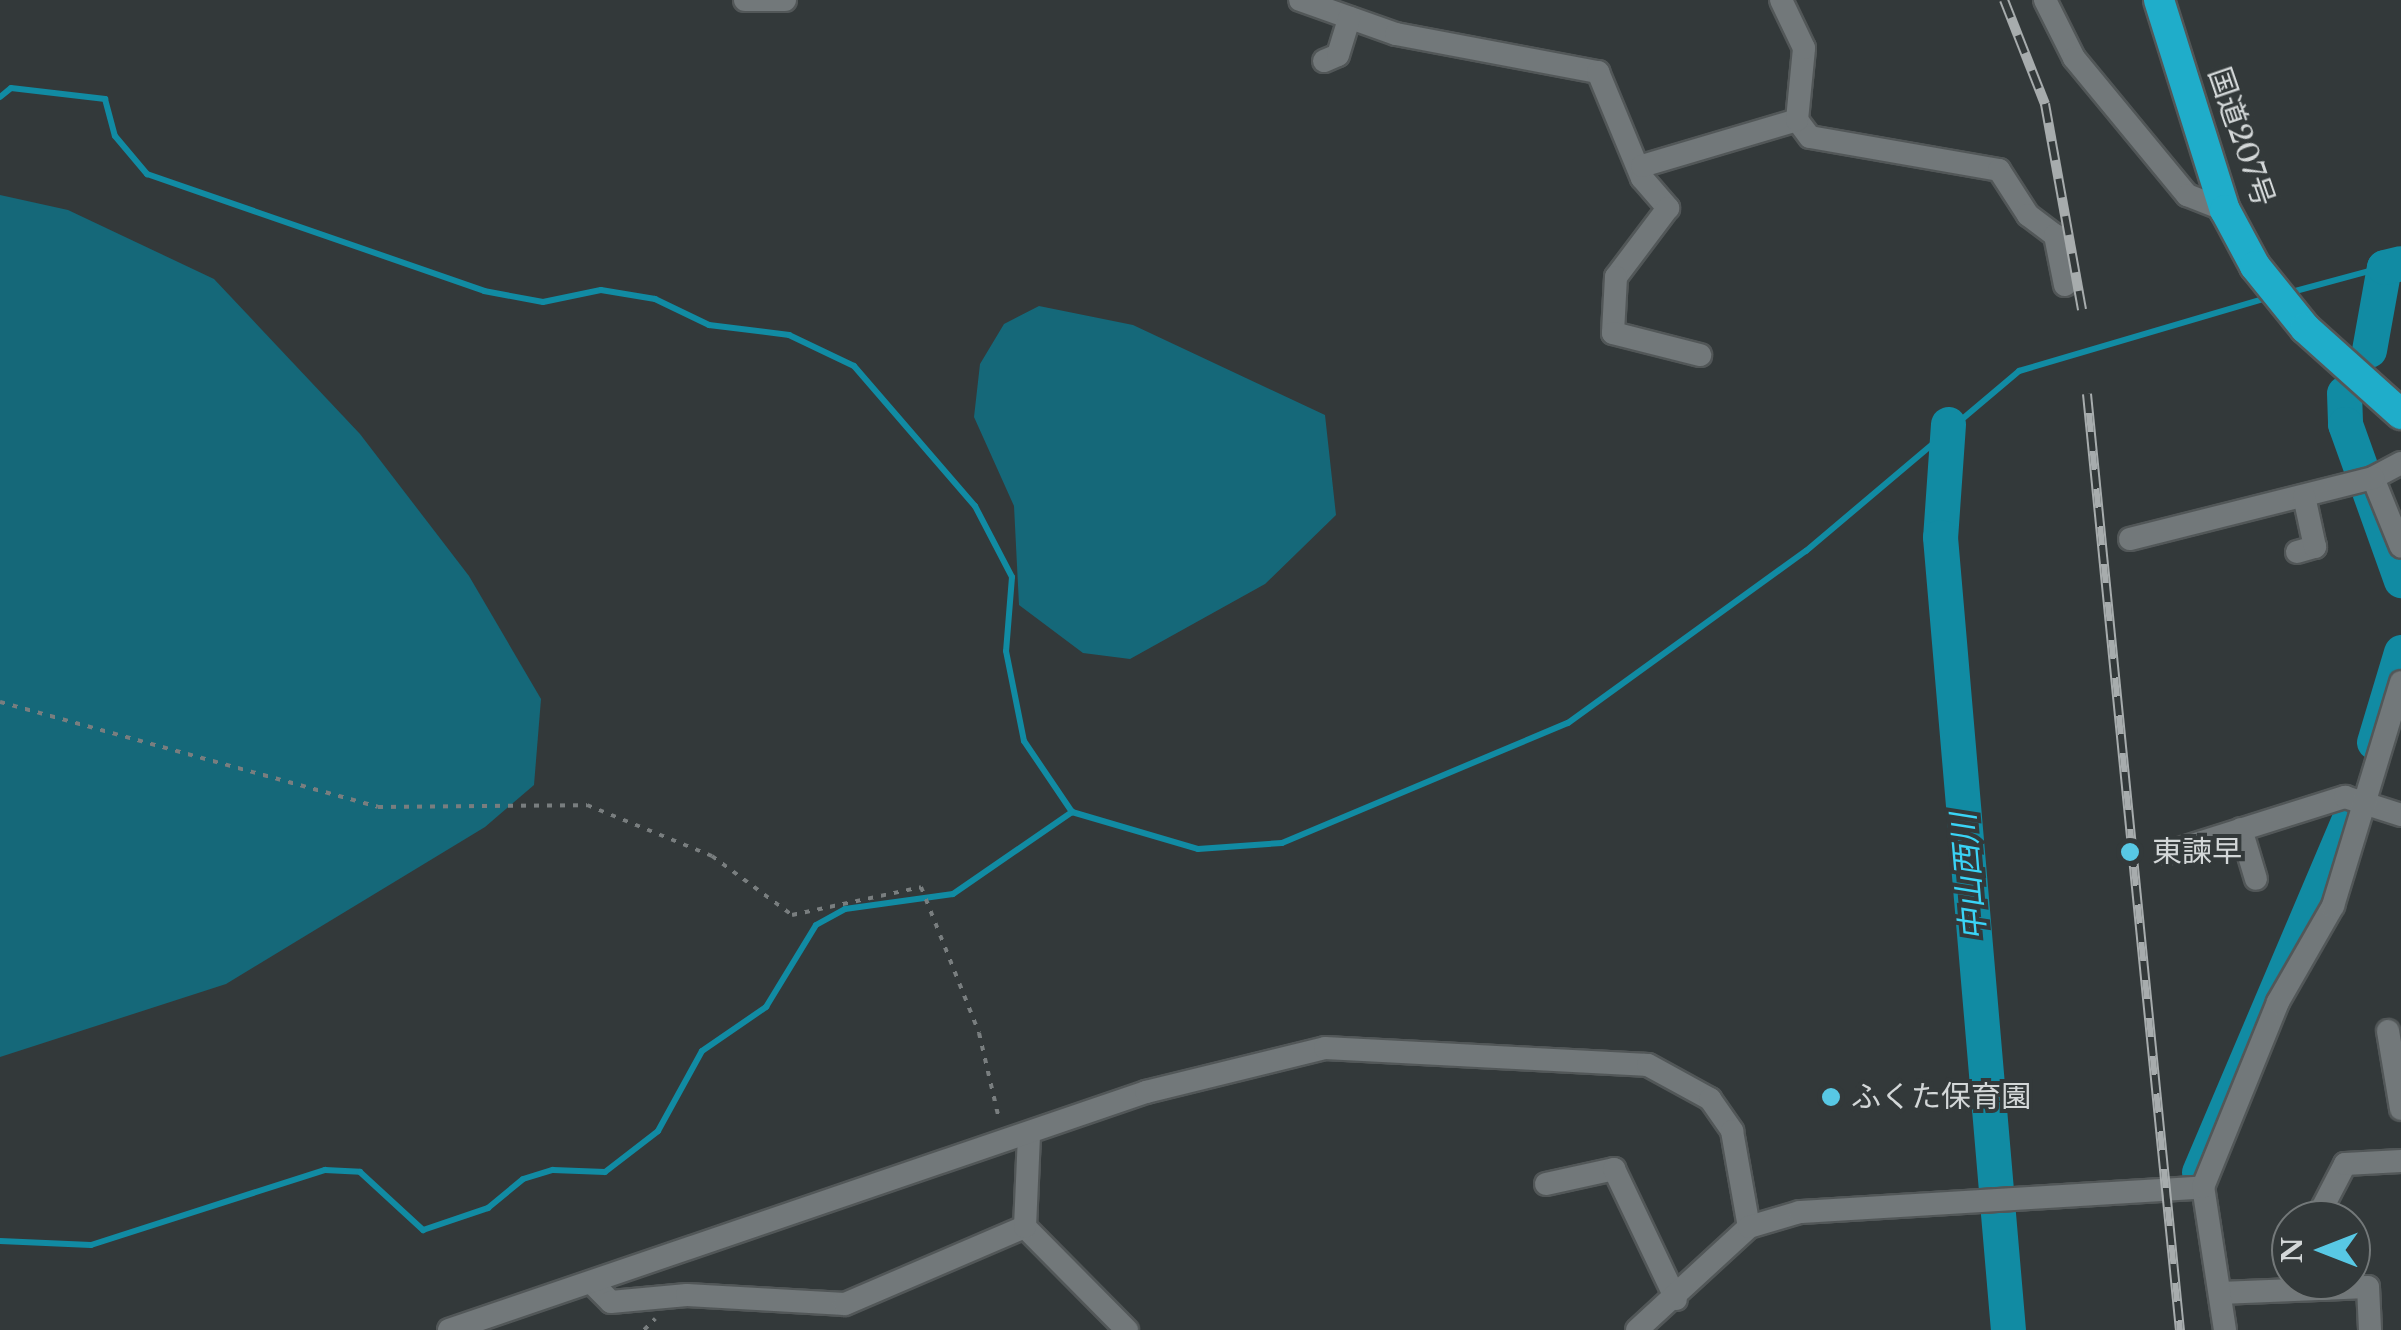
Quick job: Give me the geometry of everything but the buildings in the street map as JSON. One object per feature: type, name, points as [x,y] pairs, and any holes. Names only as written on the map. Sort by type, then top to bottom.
[{"type":"highway","name":"国道207号","points":[[2159,0],[2225,210],[2256,266],[2305,328],[2398,405]]},
{"type":"street","points":[[746,0],[785,0]]},
{"type":"street","points":[[1300,0],[1349,18],[1598,72],[1642,166],[1668,208],[1616,277],[1613,333],[1700,355]]},
{"type":"street","points":[[1781,0],[1804,48],[1797,120],[1810,136],[1999,170],[2028,215],[2055,235],[2066,285]]},
{"type":"street","points":[[2045,0],[2074,58],[2187,194],[2225,210]]},
{"type":"street","points":[[1324,61],[1338,54],[1349,18]]},
{"type":"street","points":[[1642,166],[1797,120]]},
{"type":"street","points":[[2130,538],[2368,480],[2401,462]]},
{"type":"street","points":[[2368,480],[2401,547]]},
{"type":"street","points":[[2297,552],[2315,546],[2304,496]]},
{"type":"street","points":[[2225,1330],[2203,1187],[2278,1002],[2333,906],[2360,801],[2393,748],[2401,682]]},
{"type":"street","points":[[2167,852],[2241,829],[2360,801],[2401,815]]},
{"type":"street","points":[[2241,829],[2256,878]]},
{"type":"street","points":[[2384,1044],[2401,1109]]},
{"type":"street","points":[[450,1330],[1005,1144],[1146,1092],[1324,1048],[1648,1065],[1710,1099],[1732,1130],[1749,1226]]},
{"type":"street","points":[[1028,1135],[1025,1227],[1127,1330]]},
{"type":"street","points":[[2327,1200],[2346,1164],[2401,1161]]},
{"type":"street","points":[[1546,1184],[1614,1168],[1676,1299]]},
{"type":"street","points":[[1637,1330],[1676,1299],[1749,1226],[1800,1212],[2203,1187]]},
{"type":"street","points":[[593,1284],[611,1302],[686,1295],[845,1304],[1025,1227]]},
{"type":"street","points":[[2220,1294],[2271,1289]]},
{"type":"street","points":[[2369,1300],[2370,1330]]},
{"type":"path","points":[[0,702],[378,807],[586,805],[712,856],[792,916],[922,889],[979,1033],[1005,1144]]},
{"type":"shaded area","points":[[0,195],[68,210],[214,279],[360,434],[469,576],[541,699],[534,785],[485,827],[226,984],[0,1057]]},
{"type":"shaded area","points":[[1039,306],[1133,325],[1325,415],[1336,515],[1265,584],[1130,659],[1083,653],[1019,605],[1014,506],[974,417],[980,364],[1004,324]]},
{"type":"waterway","points":[[0,97],[11,88],[105,99],[115,136],[147,174],[484,291],[543,302],[601,290],[655,299],[709,325],[789,335],[854,366],[975,506],[1012,577],[1006,651],[1024,741],[1072,812],[1198,849],[1282,843],[1568,723],[1806,551],[2019,371],[2271,297]]},
{"type":"waterway","name":"中山西川","points":[[2369,350],[2384,267],[2401,263]]},
{"type":"waterway","points":[[2288,293],[2384,267]]},
{"type":"waterway","name":"中山西川","points":[[2344,393],[2345,424],[2401,580]]},
{"type":"waterway","name":"中山西川","points":[[1948,424],[1940,537],[2008,1330]]},
{"type":"waterway","name":"中山西川","points":[[2374,742],[2401,652]]},
{"type":"waterway","points":[[2199,1172],[2354,806]]},
{"type":"waterway","points":[[0,1241],[91,1245],[325,1170],[360,1172],[423,1230],[488,1208],[523,1179],[553,1170],[605,1172],[658,1131],[702,1051],[766,1007],[816,925],[845,909],[953,894],[1072,812]]},
{"type":"railway","points":[[2004,0],[2045,104],[2082,310]]},
{"type":"railway","points":[[2087,394],[2180,1330]]},
{"type":"place","name":"東諫早","points":[[2130,852]]},
{"type":"place","name":"ふくた保育園","points":[[1831,1097]]}]
